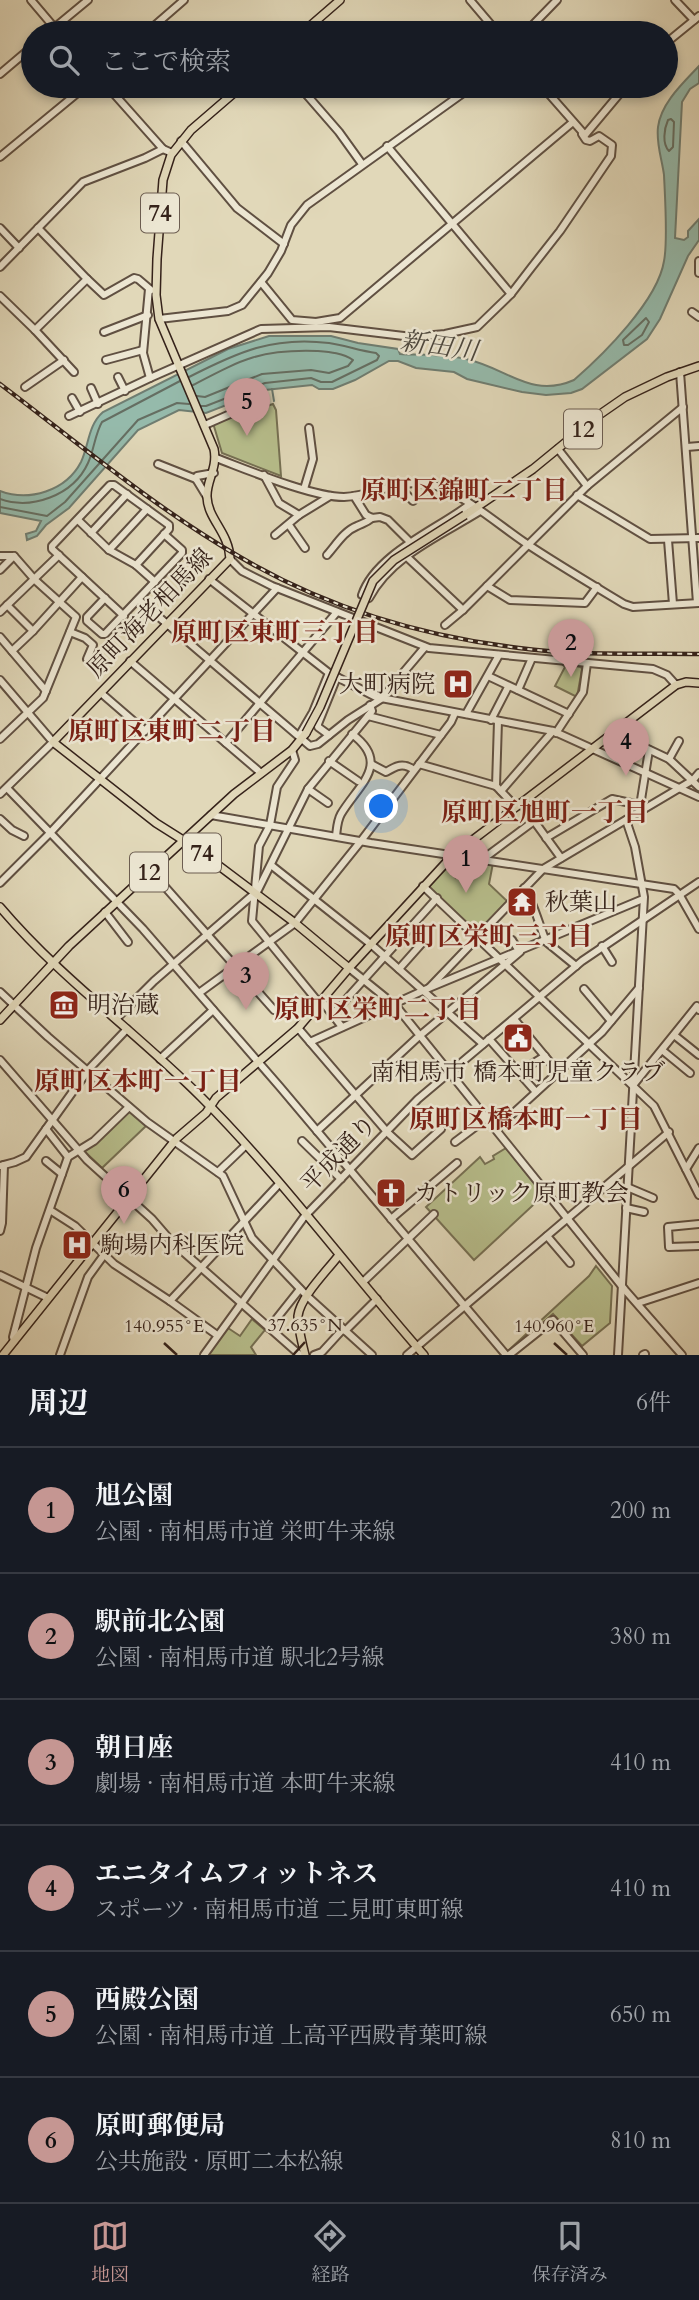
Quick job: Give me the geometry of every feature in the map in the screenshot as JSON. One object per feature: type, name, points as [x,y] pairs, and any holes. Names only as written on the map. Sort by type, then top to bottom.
[{"type":"main road","points":[[315,21],[337,1]]},
{"type":"main road","name":"74","points":[[207,498],[216,458],[205,424],[177,366],[159,319],[152,290],[163,180],[173,153],[181,141],[229,98]]},
{"type":"main road","name":"12","points":[[0,1020],[105,912],[211,815],[292,750],[320,707],[373,581],[394,559],[522,477],[618,401],[638,389],[699,366]]},
{"type":"main road","name":"原町海老相馬線","points":[[53,742],[230,559],[228,541],[207,498]]},
{"type":"main road","points":[[3,1355],[175,1142],[206,1113],[216,1098],[298,1028],[453,855],[677,685],[699,682]]},
{"type":"main road","name":"74","points":[[53,742],[295,923],[349,968]]},
{"type":"main road","points":[[0,907],[52,964],[116,1019],[210,1107],[424,1355]]},
{"type":"main road","points":[[302,1355],[298,1318],[307,1296],[339,1255]]},
{"type":"street","points":[[31,0],[49,21]]},
{"type":"street","points":[[67,21],[88,0]]},
{"type":"street","points":[[160,21],[184,0]]},
{"type":"street","points":[[470,0],[488,21]]},
{"type":"street","points":[[537,21],[557,0]]},
{"type":"street","points":[[675,0],[696,18],[678,33]]},
{"type":"street","points":[[0,74],[21,56]]},
{"type":"street","points":[[0,158],[72,98]]},
{"type":"street","points":[[118,98],[163,149],[173,153]]},
{"type":"street","points":[[309,98],[345,139],[362,164]]},
{"type":"street","points":[[159,319],[234,310],[242,305],[261,282],[284,244],[293,221],[303,209],[456,98]]},
{"type":"street","points":[[69,416],[261,329],[329,327],[412,337],[477,327],[510,294],[560,231],[611,156],[612,145],[599,136],[590,141],[586,140],[552,98]]},
{"type":"street","points":[[582,134],[585,135],[591,129],[616,98]]},
{"type":"street","points":[[261,282],[292,320],[316,322],[340,318],[573,122]]},
{"type":"street","points":[[181,141],[237,208],[284,244]]},
{"type":"street","points":[[387,146],[510,294]]},
{"type":"street","points":[[0,267],[83,182],[163,149]]},
{"type":"street","points":[[0,228],[19,248]]},
{"type":"street","points":[[38,228],[104,295],[134,278],[152,290],[143,350],[150,378]]},
{"type":"street","points":[[0,253],[6,261]]},
{"type":"street","points":[[699,261],[699,273]]},
{"type":"street","points":[[35,330],[87,279]]},
{"type":"street","points":[[0,296],[75,372]]},
{"type":"street","points":[[692,312],[699,317]]},
{"type":"street","points":[[104,332],[148,315]]},
{"type":"street","points":[[106,360],[143,350]]},
{"type":"street","points":[[25,387],[64,360]]},
{"type":"street","points":[[216,458],[330,496],[354,496],[417,483],[436,486],[633,607],[698,603],[696,539],[680,372]]},
{"type":"street","points":[[118,377],[125,391]]},
{"type":"street","points":[[91,388],[98,404]]},
{"type":"street","points":[[72,398],[80,412]]},
{"type":"street","points":[[205,424],[262,400]]},
{"type":"street","points":[[444,625],[463,610],[577,495],[684,407]]},
{"type":"street","points":[[304,489],[313,460],[309,428]]},
{"type":"street","points":[[687,447],[699,446]]},
{"type":"street","points":[[558,449],[587,486]]},
{"type":"street","points":[[158,464],[196,479],[207,498]]},
{"type":"street","points":[[196,479],[197,476],[214,473]]},
{"type":"street","points":[[264,475],[279,503],[299,515]]},
{"type":"street","points":[[124,615],[52,546],[110,485],[114,485],[169,525],[136,565]]},
{"type":"street","points":[[397,485],[413,501]]},
{"type":"street","points":[[91,533],[127,494]]},
{"type":"street","points":[[577,495],[654,540],[696,539]]},
{"type":"street","points":[[275,535],[299,515],[330,496]]},
{"type":"street","points":[[354,496],[364,513],[372,518],[388,520],[415,547]]},
{"type":"street","points":[[475,508],[415,547],[382,578],[369,598],[362,594],[365,586],[383,564],[415,547],[475,508]]},
{"type":"street","points":[[109,550],[147,509]]},
{"type":"street","points":[[327,555],[345,534],[358,525],[366,524],[372,518]]},
{"type":"street","points":[[78,520],[109,550],[136,565],[155,582]]},
{"type":"street","points":[[289,525],[305,548]]},
{"type":"street","points":[[105,598],[87,617],[87,621],[102,634],[139,600],[182,553],[164,534]]},
{"type":"street","points":[[668,540],[673,604]]},
{"type":"street","points":[[0,612],[59,555]]},
{"type":"street","points":[[0,556],[14,556],[35,580],[76,617],[43,698],[0,739]]},
{"type":"street","points":[[0,570],[14,556]]},
{"type":"street","points":[[407,557],[463,610]]},
{"type":"street","points":[[230,559],[242,571],[277,588],[425,647],[658,670],[677,685]]},
{"type":"street","points":[[12,651],[82,576]]},
{"type":"street","points":[[209,579],[333,675],[381,698],[554,732],[699,797]]},
{"type":"street","points":[[487,586],[510,600],[585,603],[597,587]]},
{"type":"street","points":[[0,883],[50,833],[277,588]]},
{"type":"street","points":[[139,600],[302,736],[310,746],[318,744],[381,698],[425,647]]},
{"type":"street","points":[[7,605],[33,631]]},
{"type":"street","points":[[226,743],[337,612]]},
{"type":"street","points":[[329,735],[318,727],[318,724],[333,675],[356,620]]},
{"type":"street","points":[[70,632],[85,638],[93,645],[88,661],[94,664]]},
{"type":"street","points":[[0,637],[46,691]]},
{"type":"street","points":[[466,714],[499,655]]},
{"type":"street","points":[[518,690],[532,658]]},
{"type":"street","points":[[130,661],[261,773]]},
{"type":"street","points":[[498,789],[569,714],[583,692],[587,663]]},
{"type":"street","points":[[302,736],[333,675]]},
{"type":"street","points":[[488,676],[569,714]]},
{"type":"street","points":[[0,680],[53,742],[0,794]]},
{"type":"street","points":[[498,789],[495,720],[508,687]]},
{"type":"street","points":[[101,692],[145,731]]},
{"type":"street","points":[[116,1019],[255,894],[308,789],[373,710],[370,705]]},
{"type":"street","points":[[199,993],[295,923],[362,841],[455,713]]},
{"type":"street","points":[[368,716],[441,735]]},
{"type":"street","points":[[614,733],[668,759],[699,786]]},
{"type":"street","points":[[336,836],[340,815],[366,781],[371,769],[364,745],[352,734]]},
{"type":"street","points":[[668,759],[678,741]]},
{"type":"street","points":[[292,750],[295,760],[277,787],[270,825],[258,846],[252,921],[342,1027]]},
{"type":"street","points":[[641,808],[649,750]]},
{"type":"street","points":[[329,761],[358,781]]},
{"type":"street","points":[[371,764],[386,772],[398,765],[417,767],[498,789],[534,821],[571,873]]},
{"type":"street","points":[[427,990],[543,869],[626,820],[641,808],[693,780],[699,773]]},
{"type":"street","points":[[7,788],[118,901],[259,1062],[507,1355],[553,1320],[583,1355]]},
{"type":"street","points":[[308,789],[328,803]]},
{"type":"street","points":[[547,838],[612,799],[641,808]]},
{"type":"street","points":[[211,815],[674,889],[699,929]]},
{"type":"street","points":[[0,819],[24,836]]},
{"type":"street","points":[[618,1355],[643,899],[634,842],[626,820]]},
{"type":"street","points":[[483,859],[534,821]]},
{"type":"street","points":[[271,865],[427,990],[483,1044]]},
{"type":"street","points":[[151,871],[274,1010]]},
{"type":"street","name":"平成通り","points":[[204,1355],[306,1216],[432,1086],[602,946],[699,883]]},
{"type":"street","points":[[423,886],[656,1108],[699,1195]]},
{"type":"street","points":[[524,888],[530,894],[545,940],[576,966]]},
{"type":"street","points":[[333,1014],[437,898]]},
{"type":"street","points":[[310,1042],[500,958],[643,899]]},
{"type":"street","points":[[105,912],[128,942]]},
{"type":"street","points":[[512,940],[522,949]]},
{"type":"street","points":[[399,969],[423,942]]},
{"type":"street","points":[[602,946],[612,962]]},
{"type":"street","points":[[317,1131],[420,1036],[522,949]]},
{"type":"street","points":[[349,968],[394,1005],[682,1355]]},
{"type":"street","points":[[496,1129],[590,1044],[639,988]]},
{"type":"street","points":[[584,989],[611,1021]]},
{"type":"street","points":[[0,992],[129,1107],[225,1178],[252,1238],[307,1296],[372,1355]]},
{"type":"street","points":[[633,1085],[698,1008],[692,999]]},
{"type":"street","points":[[160,1059],[213,1010]]},
{"type":"street","points":[[440,1019],[446,1027]]},
{"type":"street","points":[[514,1019],[558,1072]]},
{"type":"street","points":[[298,1028],[387,1132],[412,1155],[441,1129]]},
{"type":"street","points":[[0,1231],[2,1165],[24,1158],[88,1071],[127,1029]]},
{"type":"street","points":[[674,1035],[699,1055]]},
{"type":"street","points":[[489,1039],[536,1092]]},
{"type":"street","points":[[662,1050],[690,1073]]},
{"type":"street","points":[[532,1064],[545,1056]]},
{"type":"street","points":[[0,1060],[77,1150],[240,1303],[302,1355]]},
{"type":"street","points":[[426,1079],[432,1086]]},
{"type":"street","points":[[14,1341],[36,1248],[68,1157],[94,1141],[129,1107]]},
{"type":"street","points":[[455,1142],[487,1118]]},
{"type":"street","points":[[46,1129],[68,1157]]},
{"type":"street","points":[[407,1355],[669,1132]]},
{"type":"street","points":[[302,1141],[341,1179]]},
{"type":"street","points":[[218,1172],[245,1146]]},
{"type":"street","points":[[686,1169],[699,1148]]},
{"type":"street","points":[[46,1161],[62,1174]]},
{"type":"street","points":[[391,1219],[457,1163]]},
{"type":"street","points":[[170,1301],[279,1184]]},
{"type":"street","points":[[627,1187],[653,1198]]},
{"type":"street","points":[[626,1208],[644,1212]]},
{"type":"street","points":[[50,1210],[75,1226],[104,1255],[140,1283],[217,1335]]},
{"type":"street","points":[[363,1282],[434,1214]]},
{"type":"street","points":[[699,1224],[668,1227],[669,1247],[699,1245]]},
{"type":"street","points":[[547,1236],[570,1263]]},
{"type":"street","points":[[60,1355],[88,1277],[104,1255]]},
{"type":"street","points":[[0,1275],[48,1298]]},
{"type":"street","points":[[638,1303],[699,1283]]},
{"type":"street","points":[[269,1328],[300,1289]]},
{"type":"street","points":[[314,1355],[323,1352],[377,1299]]},
{"type":"green space","points":[[273,404],[276,410],[281,476],[222,453],[213,423]]},
{"type":"green space","points":[[562,664],[582,669],[577,697],[555,686],[565,667]]},
{"type":"green space","points":[[483,861],[493,863],[489,884],[508,902],[477,933],[428,887],[445,867],[456,878],[466,875]]},
{"type":"green space","points":[[129,1110],[147,1125],[102,1168],[82,1149]]},
{"type":"green space","points":[[506,1148],[544,1195],[474,1260],[426,1207],[480,1157],[485,1164]]},
{"type":"green space","points":[[596,1266],[612,1286],[610,1323],[582,1346],[553,1314],[509,1350],[589,1276]]},
{"type":"green space","points":[[252,1319],[265,1330],[251,1347],[256,1355],[208,1355],[228,1328],[240,1336]]},
{"type":"water","points":[[699,66],[699,83],[690,89],[682,102],[675,238],[684,240],[688,237],[688,231],[699,219],[699,240],[688,256],[660,319],[647,339],[582,389],[571,393],[546,395],[522,392],[467,379],[454,372],[416,368],[398,361],[389,361],[333,389],[319,389],[312,385],[265,390],[206,413],[179,410],[138,430],[69,508],[46,525],[37,536],[27,540],[26,534],[36,531],[41,521],[0,513],[0,491],[34,494],[56,487],[66,480],[81,462],[92,429],[103,412],[228,349],[269,336],[331,336],[398,349],[400,354],[458,357],[481,363],[519,380],[545,386],[574,380],[628,325],[641,309],[660,276],[666,231],[664,175],[658,145],[658,127],[668,102],[671,98],[678,98],[680,86]]},
{"type":"waterway","points":[[272,389],[274,401]]},
{"type":"railway","points":[[0,384],[117,474],[208,538],[272,575],[340,605],[410,627],[482,643],[542,651],[699,654]]},
{"type":"place","name":"西殿公園","points":[[247,436]]},
{"type":"place","name":"駅前北公園","points":[[571,677]]},
{"type":"place","name":"大町病院","points":[[458,684]]},
{"type":"place","name":"エニタイムフィットネス","points":[[626,776]]},
{"type":"place","name":"旭公園","points":[[466,893]]},
{"type":"place","name":"秋葉山","points":[[522,902]]},
{"type":"place","name":"明治蔵","points":[[64,1005]]},
{"type":"place","name":"朝日座","points":[[246,1010]]},
{"type":"place","name":"南相馬市 橋本町児童クラブ","points":[[518,1038]]},
{"type":"place","name":"カトリック原町教会","points":[[391,1193]]},
{"type":"place","name":"原町郵便局","points":[[124,1224]]},
{"type":"place","name":"駒場内科医院","points":[[77,1245]]},
{"type":"district","name":"原町区錦町二丁目","points":[[464,490]]},
{"type":"district","name":"原町区東町三丁目","points":[[275,632]]},
{"type":"district","name":"原町区東町二丁目","points":[[172,731]]},
{"type":"district","name":"原町区旭町一丁目","points":[[545,812]]},
{"type":"district","name":"原町区栄町三丁目","points":[[489,936]]},
{"type":"district","name":"原町区栄町二丁目","points":[[378,1009]]},
{"type":"district","name":"原町区本町一丁目","points":[[138,1081]]},
{"type":"district","name":"原町区橋本町一丁目","points":[[526,1119]]},
{"type":"water label","name":"新田川","points":[[439,346]]}]
